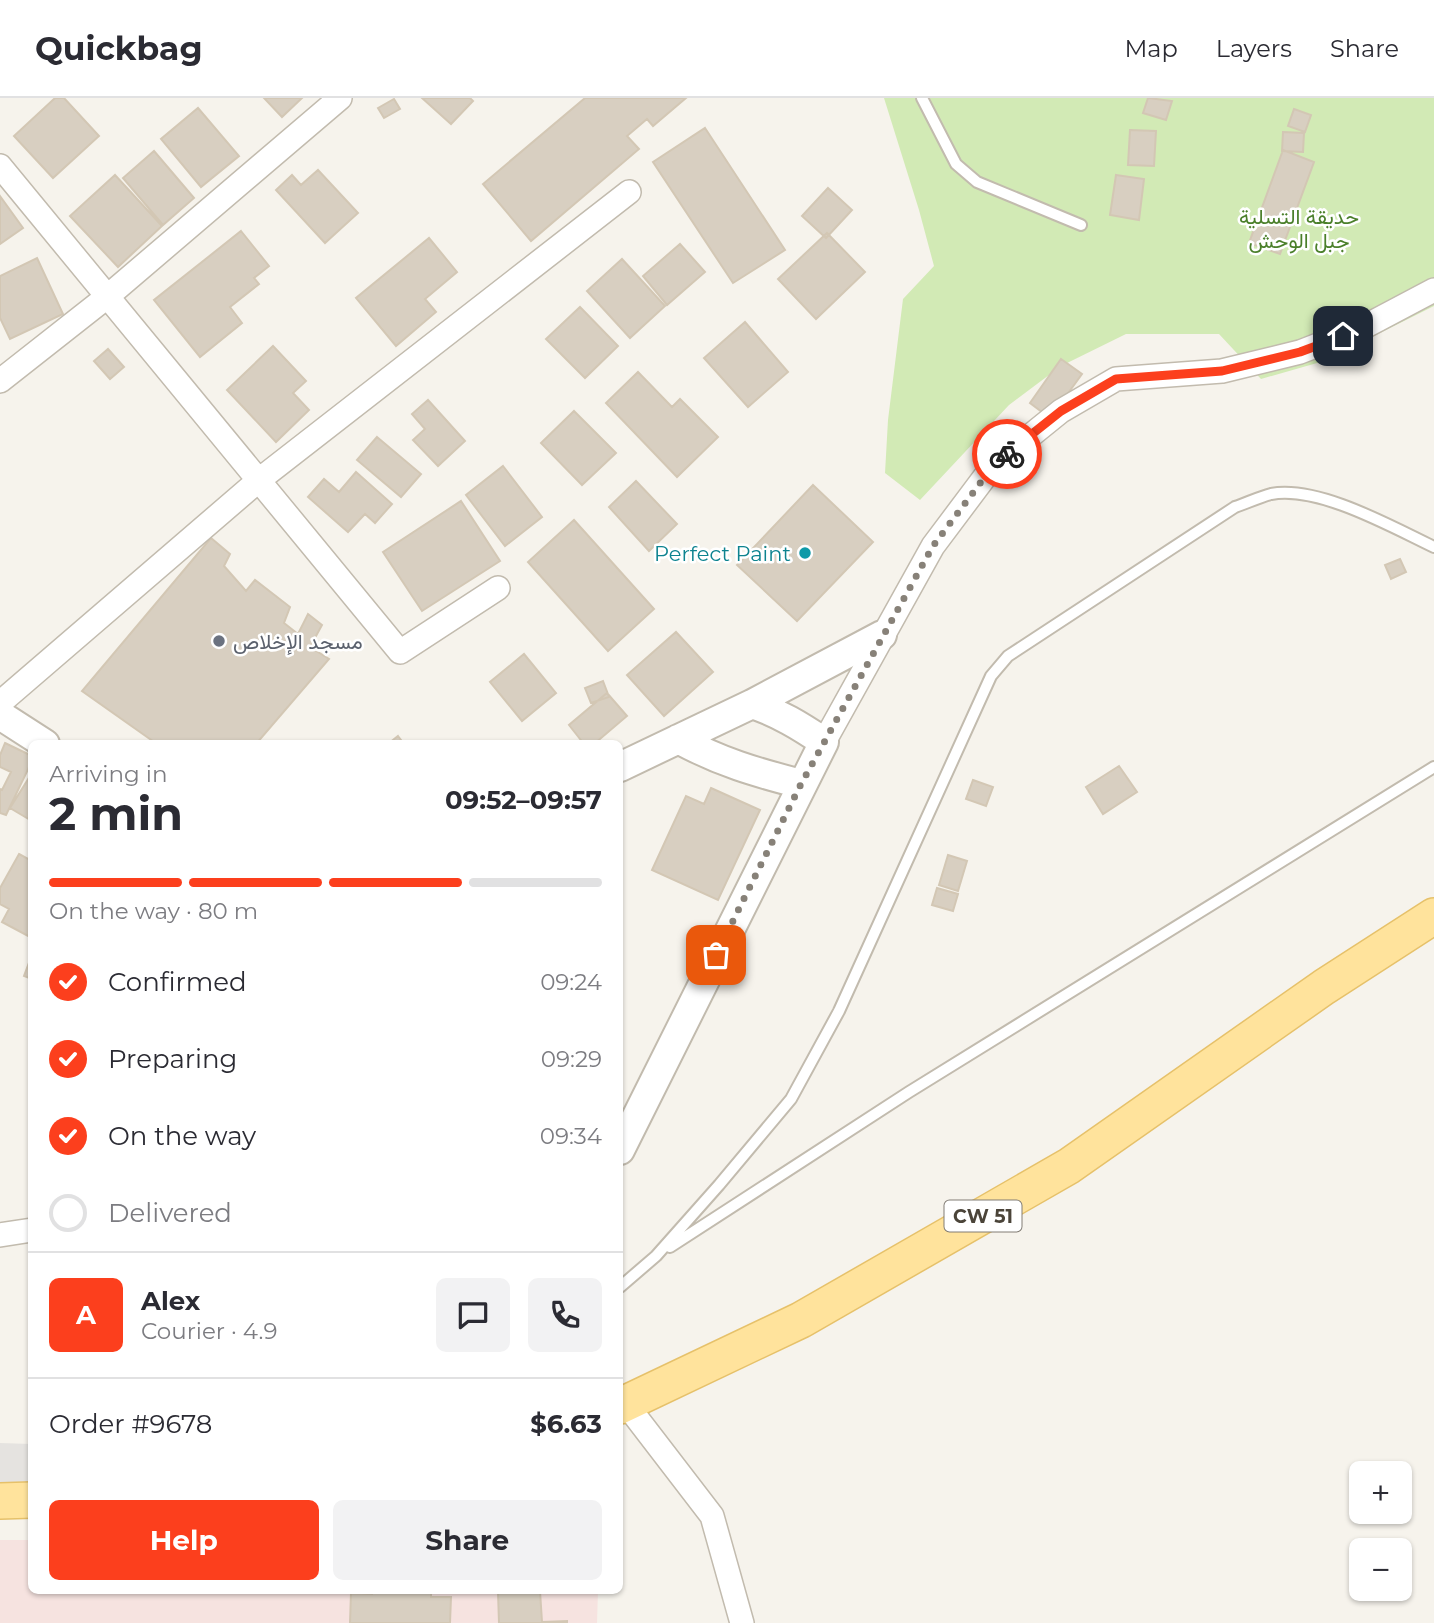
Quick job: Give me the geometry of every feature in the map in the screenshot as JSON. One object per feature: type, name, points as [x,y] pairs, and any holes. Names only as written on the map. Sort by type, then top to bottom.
[{"type":"main road","name":"CW 51","points":[[623,1405],[801,1320],[1069,1166],[1324,986],[1434,916]]},
{"type":"main road","name":"CW 51","points":[[1324,986],[1434,931]]},
{"type":"main road","points":[[0,1501],[28,1500]]},
{"type":"street","points":[[0,381],[108,296],[340,98]]},
{"type":"street","points":[[0,166],[400,652],[498,588]]},
{"type":"street","points":[[0,704],[259,480],[629,192]]},
{"type":"street","points":[[623,1144],[801,784],[882,635],[933,546],[993,466],[1061,411],[1116,379],[1222,371],[1300,352],[1364,327],[1434,290]]},
{"type":"street","points":[[623,766],[752,704],[882,635]]},
{"type":"street","points":[[752,704],[775,712],[824,743]]},
{"type":"street","points":[[0,715],[39,740]]},
{"type":"street","points":[[678,739],[731,765],[801,784]]},
{"type":"street","points":[[0,1234],[28,1230]]},
{"type":"street","points":[[623,1405],[712,1516],[742,1623]]},
{"type":"lane","points":[[922,98],[956,164],[977,182],[1081,225]]},
{"type":"lane","points":[[623,1284],[656,1256],[791,1099],[839,1011],[991,676],[1008,656],[1235,507],[1272,494],[1297,493],[1352,508],[1434,547]]},
{"type":"lane","points":[[656,1256],[909,1092],[1434,767]]},
{"type":"shaded area","points":[[0,1443],[28,1444],[28,1489],[0,1488]]},
{"type":"shaded area","points":[[0,1540],[28,1540],[28,1594],[598,1594],[597,1623],[0,1623]]},
{"type":"green space","name":"حديقة التسلية جبل الوحش","points":[[884,98],[1434,98],[1434,306],[1324,361],[1261,379],[1219,334],[1126,334],[1061,366],[1009,405],[920,500],[885,473],[888,420],[903,299],[934,266]]},
{"type":"building","points":[[55,98],[64,98],[99,136],[53,178],[14,136]]},
{"type":"building","points":[[264,98],[302,98],[282,117]]},
{"type":"building","points":[[422,98],[470,98],[473,101],[451,124]]},
{"type":"building","points":[[585,98],[686,98],[653,126],[647,119],[627,136],[639,149],[531,241],[483,184]]},
{"type":"building","points":[[1148,98],[1172,101],[1166,120],[1143,113]]},
{"type":"building","points":[[394,99],[400,109],[384,118],[378,108]]},
{"type":"building","points":[[198,108],[239,156],[201,187],[161,139]]},
{"type":"building","points":[[1294,109],[1311,115],[1305,132],[1288,126]]},
{"type":"building","points":[[705,128],[785,250],[733,283],[653,162]]},
{"type":"building","points":[[1130,130],[1156,131],[1154,166],[1128,165]]},
{"type":"building","points":[[1283,132],[1304,133],[1303,152],[1282,151]]},
{"type":"building","points":[[1283,150],[1314,162],[1280,254],[1249,243]]},
{"type":"building","points":[[154,151],[194,198],[163,225],[123,178]]},
{"type":"building","points":[[318,170],[358,213],[325,243],[276,190],[292,175],[301,185]]},
{"type":"building","points":[[115,175],[162,226],[118,267],[70,216]]},
{"type":"building","points":[[1116,175],[1144,179],[1139,220],[1110,215]]},
{"type":"building","points":[[828,188],[852,210],[826,238],[802,216]]},
{"type":"building","points":[[0,196],[23,228],[0,244]]},
{"type":"building","points":[[241,231],[269,266],[254,278],[259,284],[230,307],[242,323],[200,357],[154,300]]},
{"type":"building","points":[[827,233],[865,272],[816,319],[778,279]]},
{"type":"building","points":[[429,238],[457,272],[425,299],[436,312],[396,346],[356,298]]},
{"type":"building","points":[[680,244],[705,272],[667,305],[643,276]]},
{"type":"building","points":[[37,258],[63,314],[10,339],[0,318],[0,276]]},
{"type":"building","points":[[622,259],[665,306],[630,338],[587,291]]},
{"type":"building","points":[[580,307],[618,346],[585,378],[546,339]]},
{"type":"building","points":[[745,322],[788,372],[748,407],[704,358]]},
{"type":"building","points":[[273,346],[306,381],[293,393],[309,410],[276,442],[227,390]]},
{"type":"building","points":[[108,349],[124,367],[110,379],[94,361]]},
{"type":"building","points":[[1061,359],[1082,374],[1050,418],[1030,403]]},
{"type":"building","points":[[638,372],[672,407],[680,399],[718,437],[677,477],[606,403]]},
{"type":"building","points":[[428,400],[465,441],[438,466],[413,440],[425,429],[412,414]]},
{"type":"building","points":[[574,411],[616,453],[582,485],[541,443]]},
{"type":"building","points":[[377,437],[421,474],[401,497],[357,460]]},
{"type":"building","points":[[503,466],[542,517],[505,546],[466,495]]},
{"type":"building","points":[[356,472],[392,504],[375,523],[365,514],[348,532],[308,497],[324,479],[339,492]]},
{"type":"building","points":[[636,481],[677,524],[649,551],[609,507]]},
{"type":"building","name":"Perfect Paint","points":[[813,485],[873,542],[797,621],[737,565]]},
{"type":"building","points":[[461,501],[500,561],[422,611],[383,552]]},
{"type":"building","points":[[574,520],[654,609],[608,651],[528,562]]},
{"type":"building","name":"مسجد الإخلاص","points":[[211,538],[230,554],[224,566],[246,591],[255,580],[290,607],[284,623],[298,634],[308,614],[322,625],[310,647],[329,659],[259,740],[151,740],[82,691]]},
{"type":"building","points":[[1400,559],[1406,572],[1391,579],[1385,565]]},
{"type":"building","points":[[676,632],[713,672],[664,716],[627,675]]},
{"type":"building","points":[[524,654],[556,693],[522,721],[490,682]]},
{"type":"building","points":[[603,681],[609,697],[591,703],[585,688]]},
{"type":"building","points":[[607,693],[627,716],[599,740],[581,740],[569,725]]},
{"type":"building","points":[[5,743],[28,754],[28,769],[6,815],[0,813],[0,789],[2,790],[11,772],[0,767],[0,755]]},
{"type":"building","points":[[1119,766],[1137,792],[1103,814],[1086,787]]},
{"type":"building","points":[[28,779],[28,819],[10,808]]},
{"type":"building","points":[[973,780],[993,787],[986,806],[966,799]]},
{"type":"building","points":[[711,788],[760,810],[718,900],[652,870],[686,796],[704,804]]},
{"type":"building","points":[[19,854],[28,859],[28,936],[2,922],[9,909],[0,904],[0,888]]},
{"type":"building","points":[[948,855],[967,861],[958,891],[939,885]]},
{"type":"building","points":[[937,888],[958,894],[953,911],[932,905]]},
{"type":"building","points":[[351,1594],[431,1594],[431,1597],[451,1597],[450,1623],[350,1623]]},
{"type":"building","points":[[498,1594],[540,1594],[542,1622],[567,1621],[567,1623],[499,1623]]},
{"type":"way so far","points":[[716,955],[801,784],[933,546],[993,466],[1007,454]]},
{"type":"place","name":"Perfect Paint","points":[[805,553]]},
{"type":"place","name":"مسجد الإخلاص","points":[[219,641]]},
{"type":"route","points":[[1007,454],[1061,411],[1116,379],[1222,371],[1300,352],[1343,336]]}]
